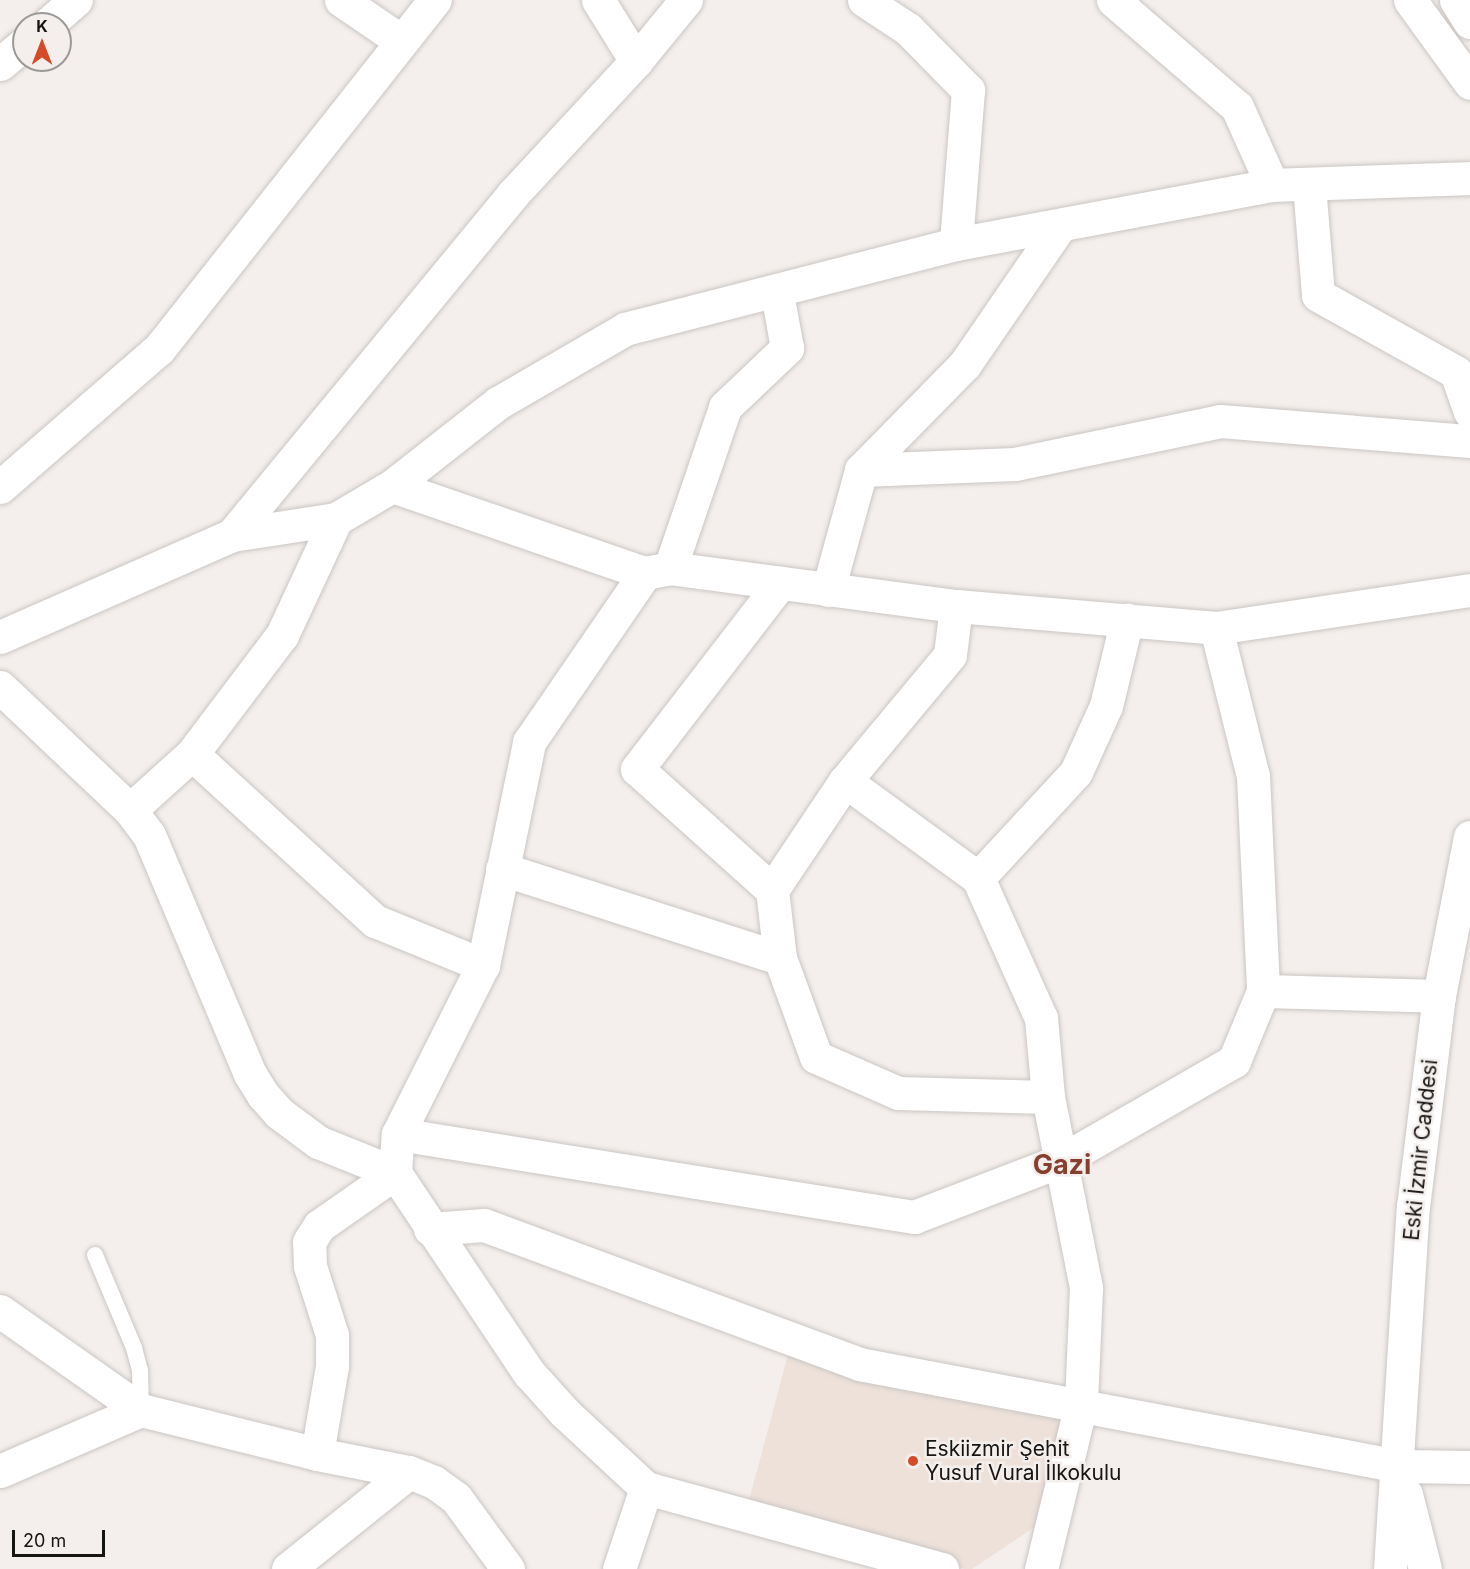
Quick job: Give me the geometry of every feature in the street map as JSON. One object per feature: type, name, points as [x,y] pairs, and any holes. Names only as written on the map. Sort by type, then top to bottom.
[{"type":"street","points":[[62,12],[76,0]]},
{"type":"street","points":[[341,0],[401,41]]},
{"type":"street","points":[[0,487],[159,349],[435,0]]},
{"type":"street","points":[[598,0],[636,61]]},
{"type":"street","points":[[232,535],[513,194],[636,61],[686,0]]},
{"type":"street","points":[[864,0],[908,29],[968,90],[956,244]]},
{"type":"street","points":[[1113,0],[1238,107],[1272,185]]},
{"type":"street","points":[[1410,0],[1470,83]]},
{"type":"street","points":[[1456,0],[1470,22]]},
{"type":"street","points":[[0,64],[12,54]]},
{"type":"street","points":[[0,637],[232,535],[336,519],[392,486],[498,403],[625,329],[777,293],[956,244],[1272,185],[1470,178]]},
{"type":"street","points":[[1309,185],[1318,295],[1456,372],[1470,412]]},
{"type":"street","points":[[828,590],[861,470],[965,364],[1060,226]]},
{"type":"street","points":[[395,1173],[398,1134],[483,965],[529,742],[658,570],[725,407],[787,348],[777,293]]},
{"type":"street","points":[[861,470],[1015,464],[1220,421],[1470,441]]},
{"type":"street","points":[[392,486],[658,570],[956,606],[1216,628],[1470,590]]},
{"type":"street","points":[[130,810],[192,754],[282,635],[336,519]]},
{"type":"street","points":[[772,890],[637,769],[780,583]]},
{"type":"street","points":[[956,606],[950,655],[844,782],[772,890],[780,958],[816,1057],[898,1093],[1048,1097]]},
{"type":"street","points":[[978,878],[1076,772],[1106,706],[1127,619]]},
{"type":"street","points":[[398,1134],[914,1217],[1060,1161],[1234,1061],[1263,991],[1253,776],[1216,628]]},
{"type":"street","points":[[0,687],[130,810],[161,857],[250,1074],[263,1095],[296,1128],[318,1142],[395,1173],[430,1229],[529,1373],[565,1413],[646,1488],[942,1569]]},
{"type":"street","points":[[192,754],[375,921],[483,965]]},
{"type":"street","points":[[844,782],[978,878],[1041,1018],[1048,1097],[1086,1288],[1081,1404],[1041,1569]]},
{"type":"street","name":"Eski İzmir Caddesi","points":[[1390,1569],[1399,1466],[1413,1207],[1439,996],[1470,837]]},
{"type":"street","points":[[502,869],[780,958]]},
{"type":"street","points":[[1263,991],[1439,996],[1470,925]]},
{"type":"street","points":[[317,1454],[333,1347],[326,1309],[310,1266],[309,1242],[319,1226],[395,1173]]},
{"type":"street","points":[[430,1229],[484,1225],[859,1364],[1081,1404],[1399,1466],[1470,1467]]},
{"type":"street","points":[[0,1311],[141,1410],[317,1454],[409,1473],[434,1482],[456,1498],[508,1569]]},
{"type":"street","points":[[0,1471],[141,1410]]},
{"type":"street","name":"Eski İzmir Caddesi","points":[[1399,1466],[1425,1569]]},
{"type":"street","points":[[288,1569],[409,1473]]},
{"type":"street","points":[[619,1569],[646,1488]]},
{"type":"lane","points":[[95,1255],[134,1348],[140,1370],[141,1410]]},
{"type":"shaded area","name":"Eskiizmir Şehit Yusuf Vural İlkokulu","points":[[790,1347],[1072,1414],[1060,1510],[972,1569],[965,1569],[747,1508]]},
{"type":"place","name":"Eskiizmir Şehit Yusuf Vural İlkokulu","points":[[913,1461]]},
{"type":"district","name":"Gazi","points":[[1062,1165]]}]
